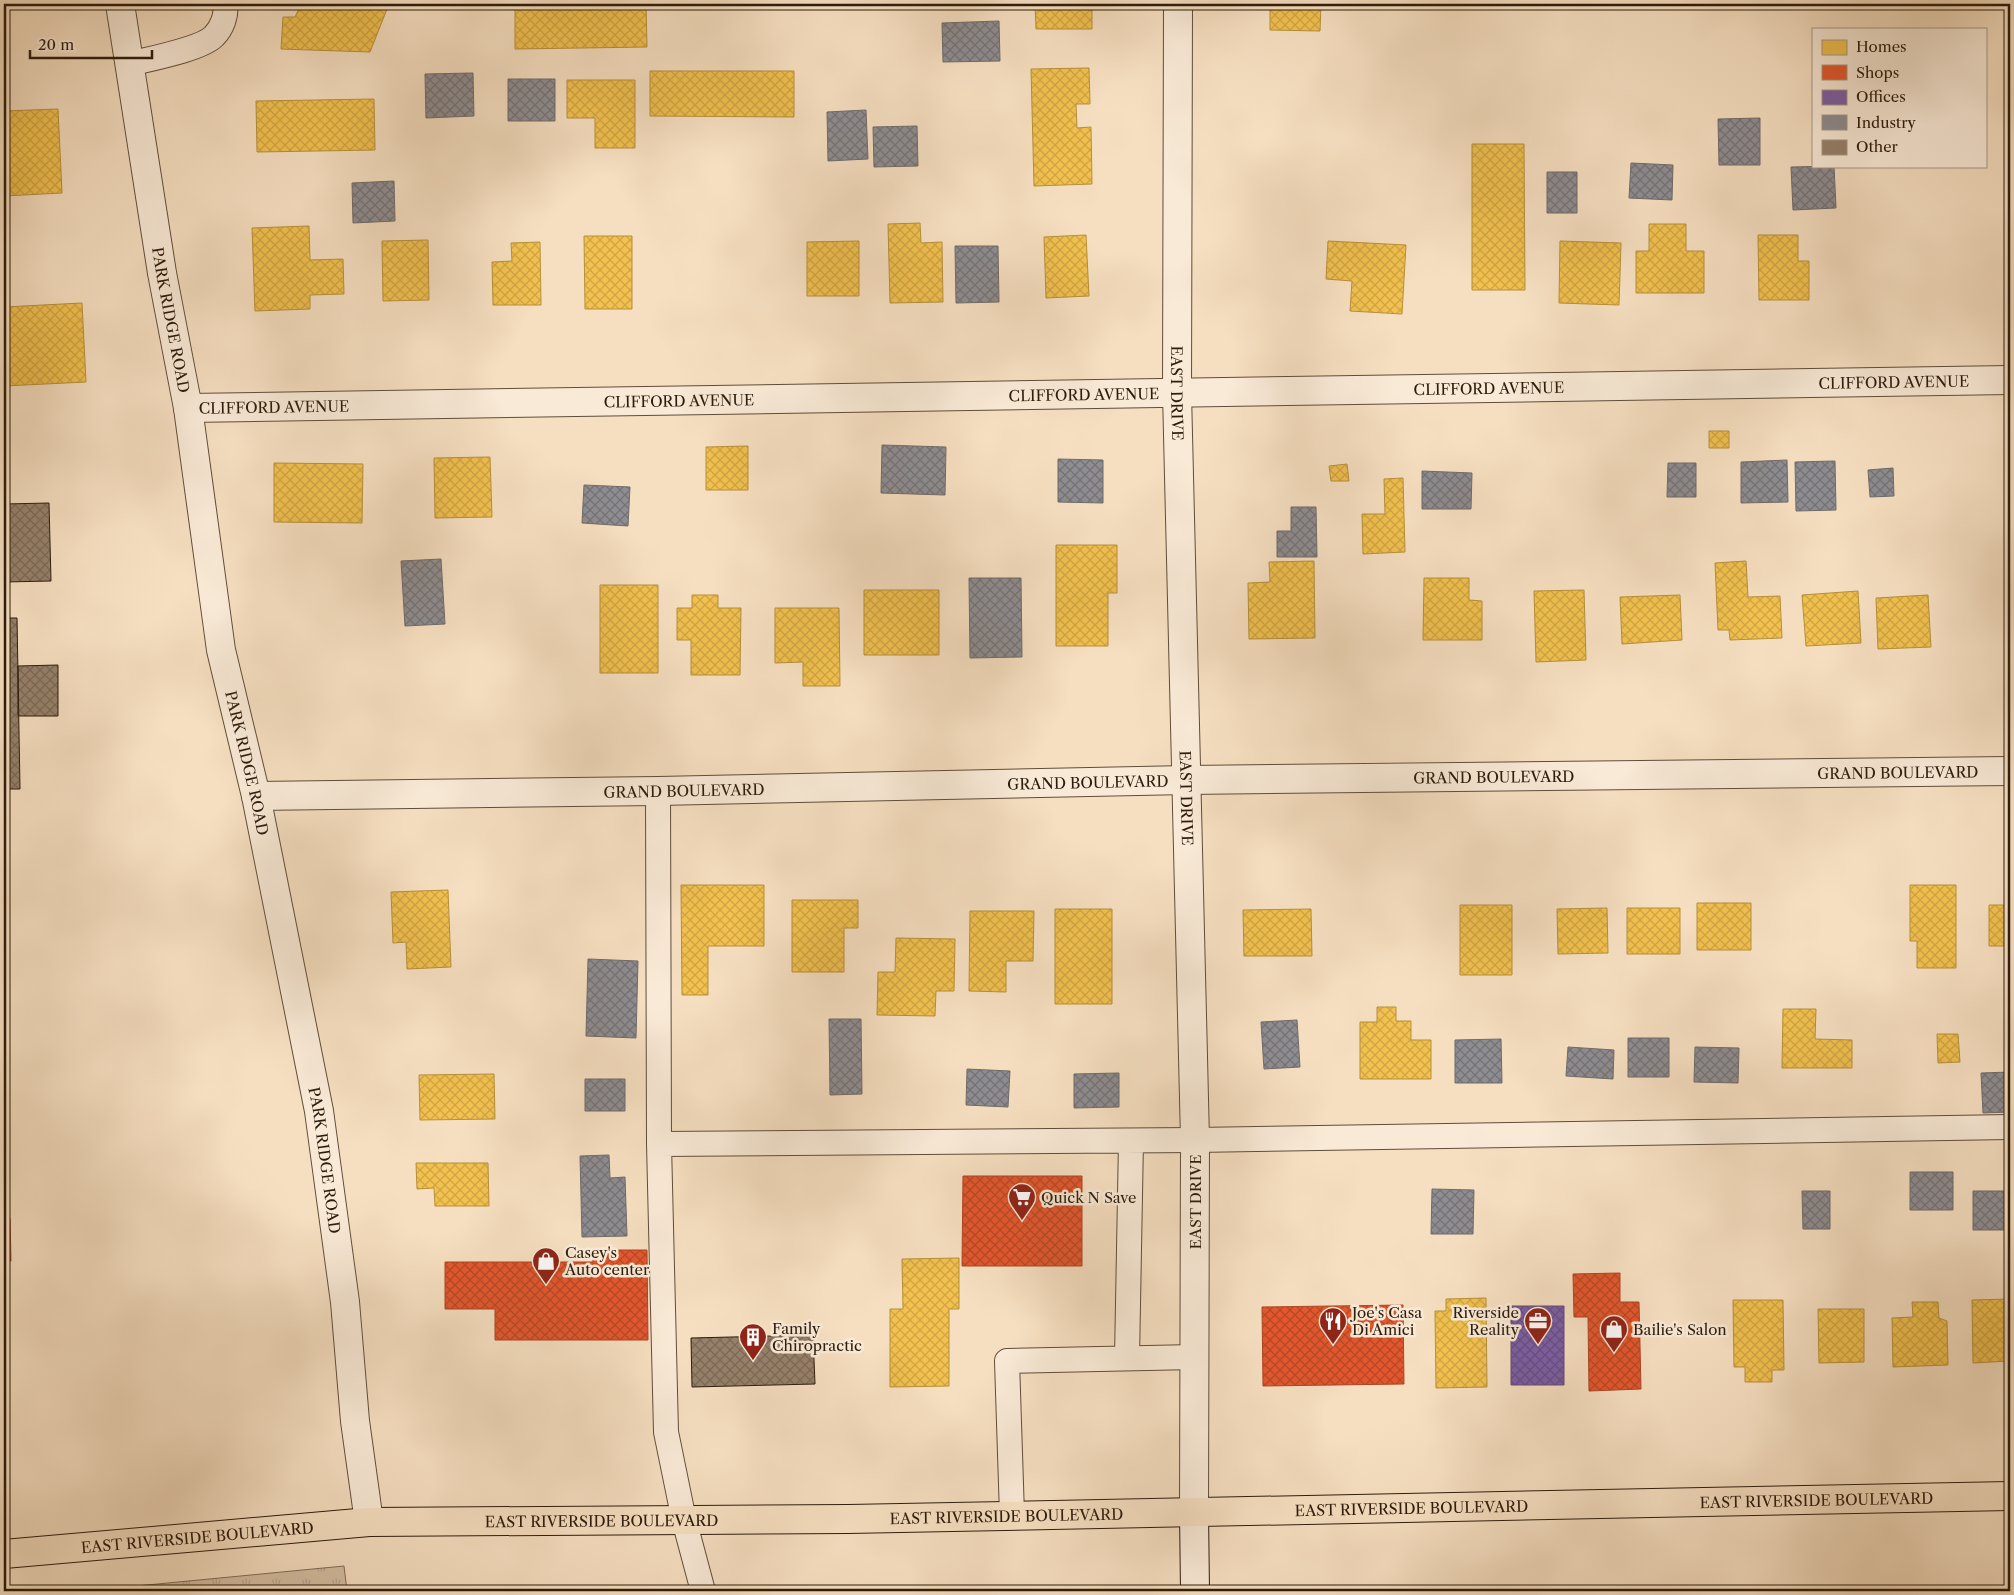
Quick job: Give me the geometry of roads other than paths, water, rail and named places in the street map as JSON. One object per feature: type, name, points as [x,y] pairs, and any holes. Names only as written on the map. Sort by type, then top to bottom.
[{"type":"main road","name":"EAST RIVERSIDE BOULEVARD","points":[[4,1554],[369,1522],[848,1519],[2010,1496]]},
{"type":"street","name":"PARK RIDGE ROAD","points":[[120,4],[162,273],[188,408],[221,650],[256,796],[319,1111],[345,1302],[355,1421],[369,1522]]},
{"type":"street","name":"EAST DRIVE","points":[[1178,4],[1177,393],[1195,1140],[1195,1591]]},
{"type":"street","name":"CLIFFORD AVENUE","points":[[188,408],[2010,380]]},
{"type":"street","name":"GRAND BOULEVARD","points":[[256,796],[658,791],[1187,780],[2010,771]]},
{"type":"lane","points":[[130,64],[201,45],[214,36],[223,23],[225,4]]},
{"type":"lane","points":[[658,791],[659,1144],[666,1432],[684,1520],[703,1591]]},
{"type":"lane","points":[[659,1144],[1131,1141],[2010,1127]]},
{"type":"lane","points":[[1127,1358],[1131,1141]]},
{"type":"lane","points":[[1012,1515],[1007,1361],[1195,1357]]},
{"type":"place","name":"Quick N Save","points":[[1022,1221]]},
{"type":"place","name":"Casey's Auto center","points":[[546,1285]]},
{"type":"place","name":"Joe's Casa Di Amici","points":[[1333,1345]]},
{"type":"place","name":"Riverside Reality","points":[[1538,1345]]},
{"type":"place","name":"Bailie's Salon","points":[[1614,1353]]},
{"type":"place","name":"Family Chiropractic","points":[[753,1361]]}]
